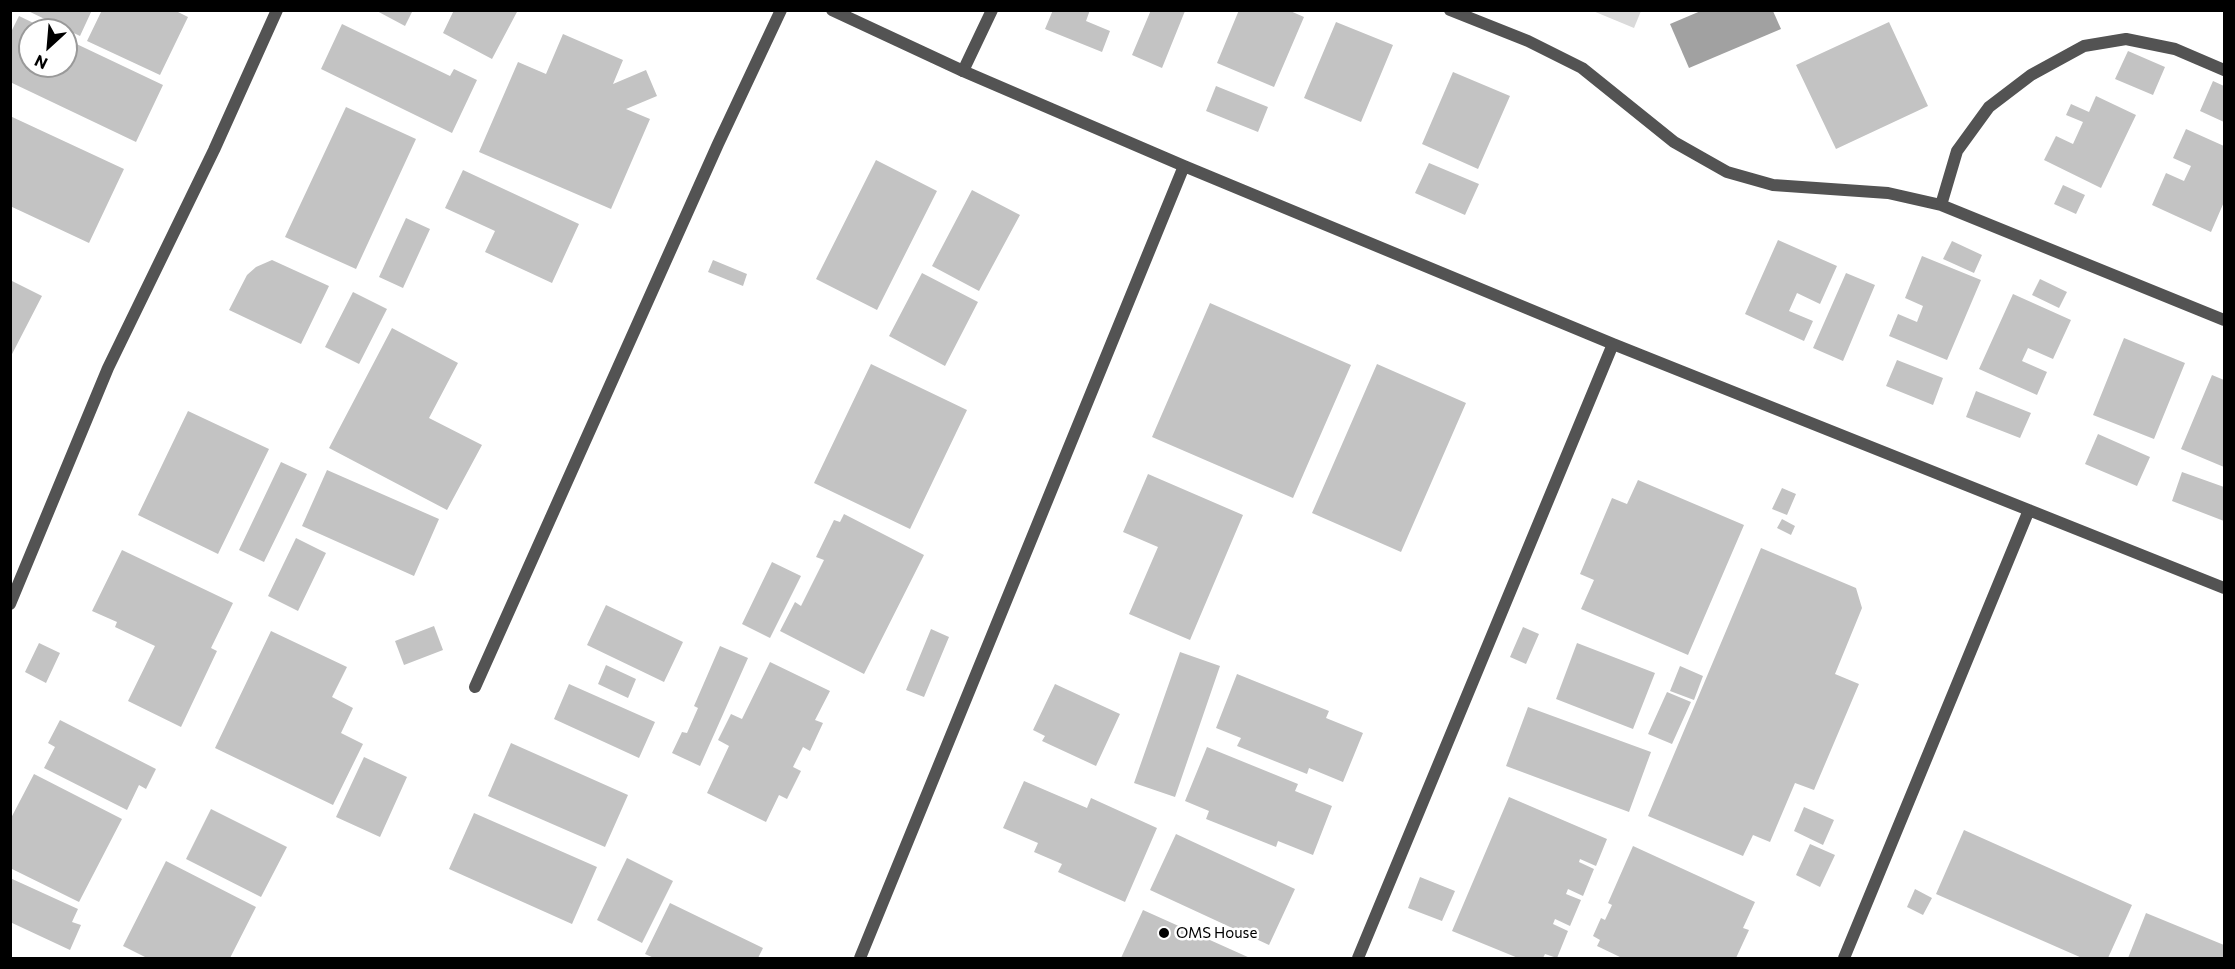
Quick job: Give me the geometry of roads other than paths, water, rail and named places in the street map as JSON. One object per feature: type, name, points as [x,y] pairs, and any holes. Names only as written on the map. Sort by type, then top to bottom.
[{"type":"street","points":[[10,604],[108,368],[214,150],[277,10]]},
{"type":"street","points":[[476,687],[713,155],[781,10]]},
{"type":"street","points":[[832,10],[963,71],[1184,166],[1613,344],[2224,588]]},
{"type":"street","points":[[963,71],[992,10]]},
{"type":"street","points":[[1450,10],[1528,41],[1582,68],[1674,142],[1727,172],[1773,185],[1888,192],[1941,205],[2224,320]]},
{"type":"street","points":[[1941,205],[1958,151],[1989,107],[2031,75],[2084,46],[2126,39],[2175,49],[2224,70]]},
{"type":"street","points":[[860,958],[1184,166]]},
{"type":"street","points":[[1358,958],[1613,344]]},
{"type":"street","points":[[1844,958],[2030,510]]},
{"type":"place","name":"OMS House","points":[[1164,933]]}]
